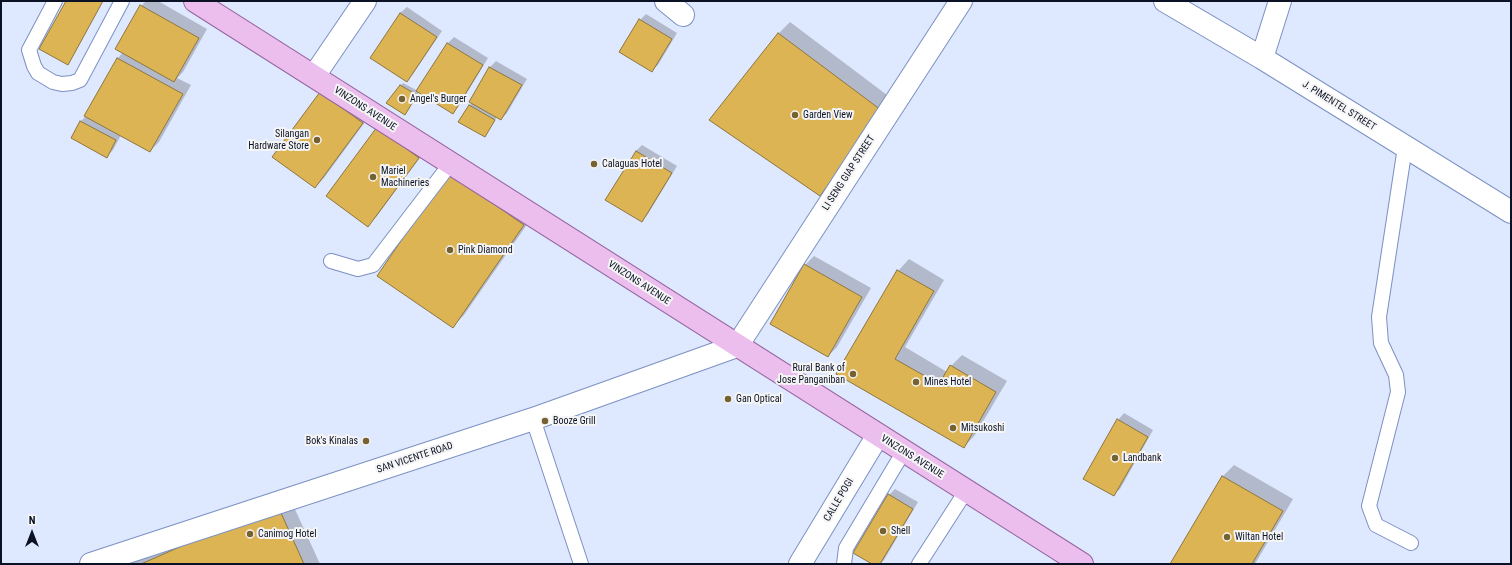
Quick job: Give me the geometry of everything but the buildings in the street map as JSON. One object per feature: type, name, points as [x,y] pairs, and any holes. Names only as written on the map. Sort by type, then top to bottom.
[{"type":"main road","name":"VINZONS AVENUE","points":[[195,1],[1082,564]]},
{"type":"street","points":[[314,76],[365,1]]},
{"type":"street","points":[[666,1],[683,15]]},
{"type":"street","name":"LI SENG GIAP STREET","points":[[737,346],[961,1]]},
{"type":"street","name":"J. PIMENTEL STREET","points":[[1165,1],[1262,58],[1511,212]]},
{"type":"street","points":[[1262,58],[1280,1]]},
{"type":"street","name":"SAN VICENTE ROAD","points":[[91,564],[533,419],[737,346]]},
{"type":"street","name":"CALLE POGI","points":[[800,564],[878,435]]},
{"type":"lane","points":[[55,1],[29,50],[30,59],[38,73],[53,82],[62,84],[80,80],[122,1]]},
{"type":"lane","points":[[1405,147],[1379,317],[1381,343],[1396,375],[1398,392],[1370,506],[1376,524],[1411,543]]},
{"type":"lane","points":[[331,261],[358,269],[373,265],[451,163]]},
{"type":"lane","points":[[533,419],[581,564]]},
{"type":"lane","points":[[844,564],[846,548],[904,451]]},
{"type":"lane","points":[[919,564],[966,491]]},
{"type":"place","name":"Angel's Burger","points":[[402,99]]},
{"type":"place","name":"Garden View","points":[[795,115]]},
{"type":"place","name":"Silangan Hardware Store","points":[[317,140]]},
{"type":"place","name":"Calaguas Hotel","points":[[594,164]]},
{"type":"place","name":"Mariel Machineries","points":[[373,177]]},
{"type":"place","name":"Pink Diamond","points":[[450,250]]},
{"type":"place","name":"Rural Bank of Jose Panganiban","points":[[853,374]]},
{"type":"place","name":"Mines Hotel","points":[[916,382]]},
{"type":"place","name":"Gan Optical","points":[[728,399]]},
{"type":"place","name":"Booze Grill","points":[[545,421]]},
{"type":"place","name":"Mitsukoshi","points":[[953,428]]},
{"type":"place","name":"Bok's Kinalas","points":[[366,441]]},
{"type":"place","name":"Landbank","points":[[1115,458]]},
{"type":"place","name":"Shell","points":[[883,531]]},
{"type":"place","name":"Canimog Hotel","points":[[250,534]]},
{"type":"place","name":"Wiltan Hotel","points":[[1227,537]]}]
